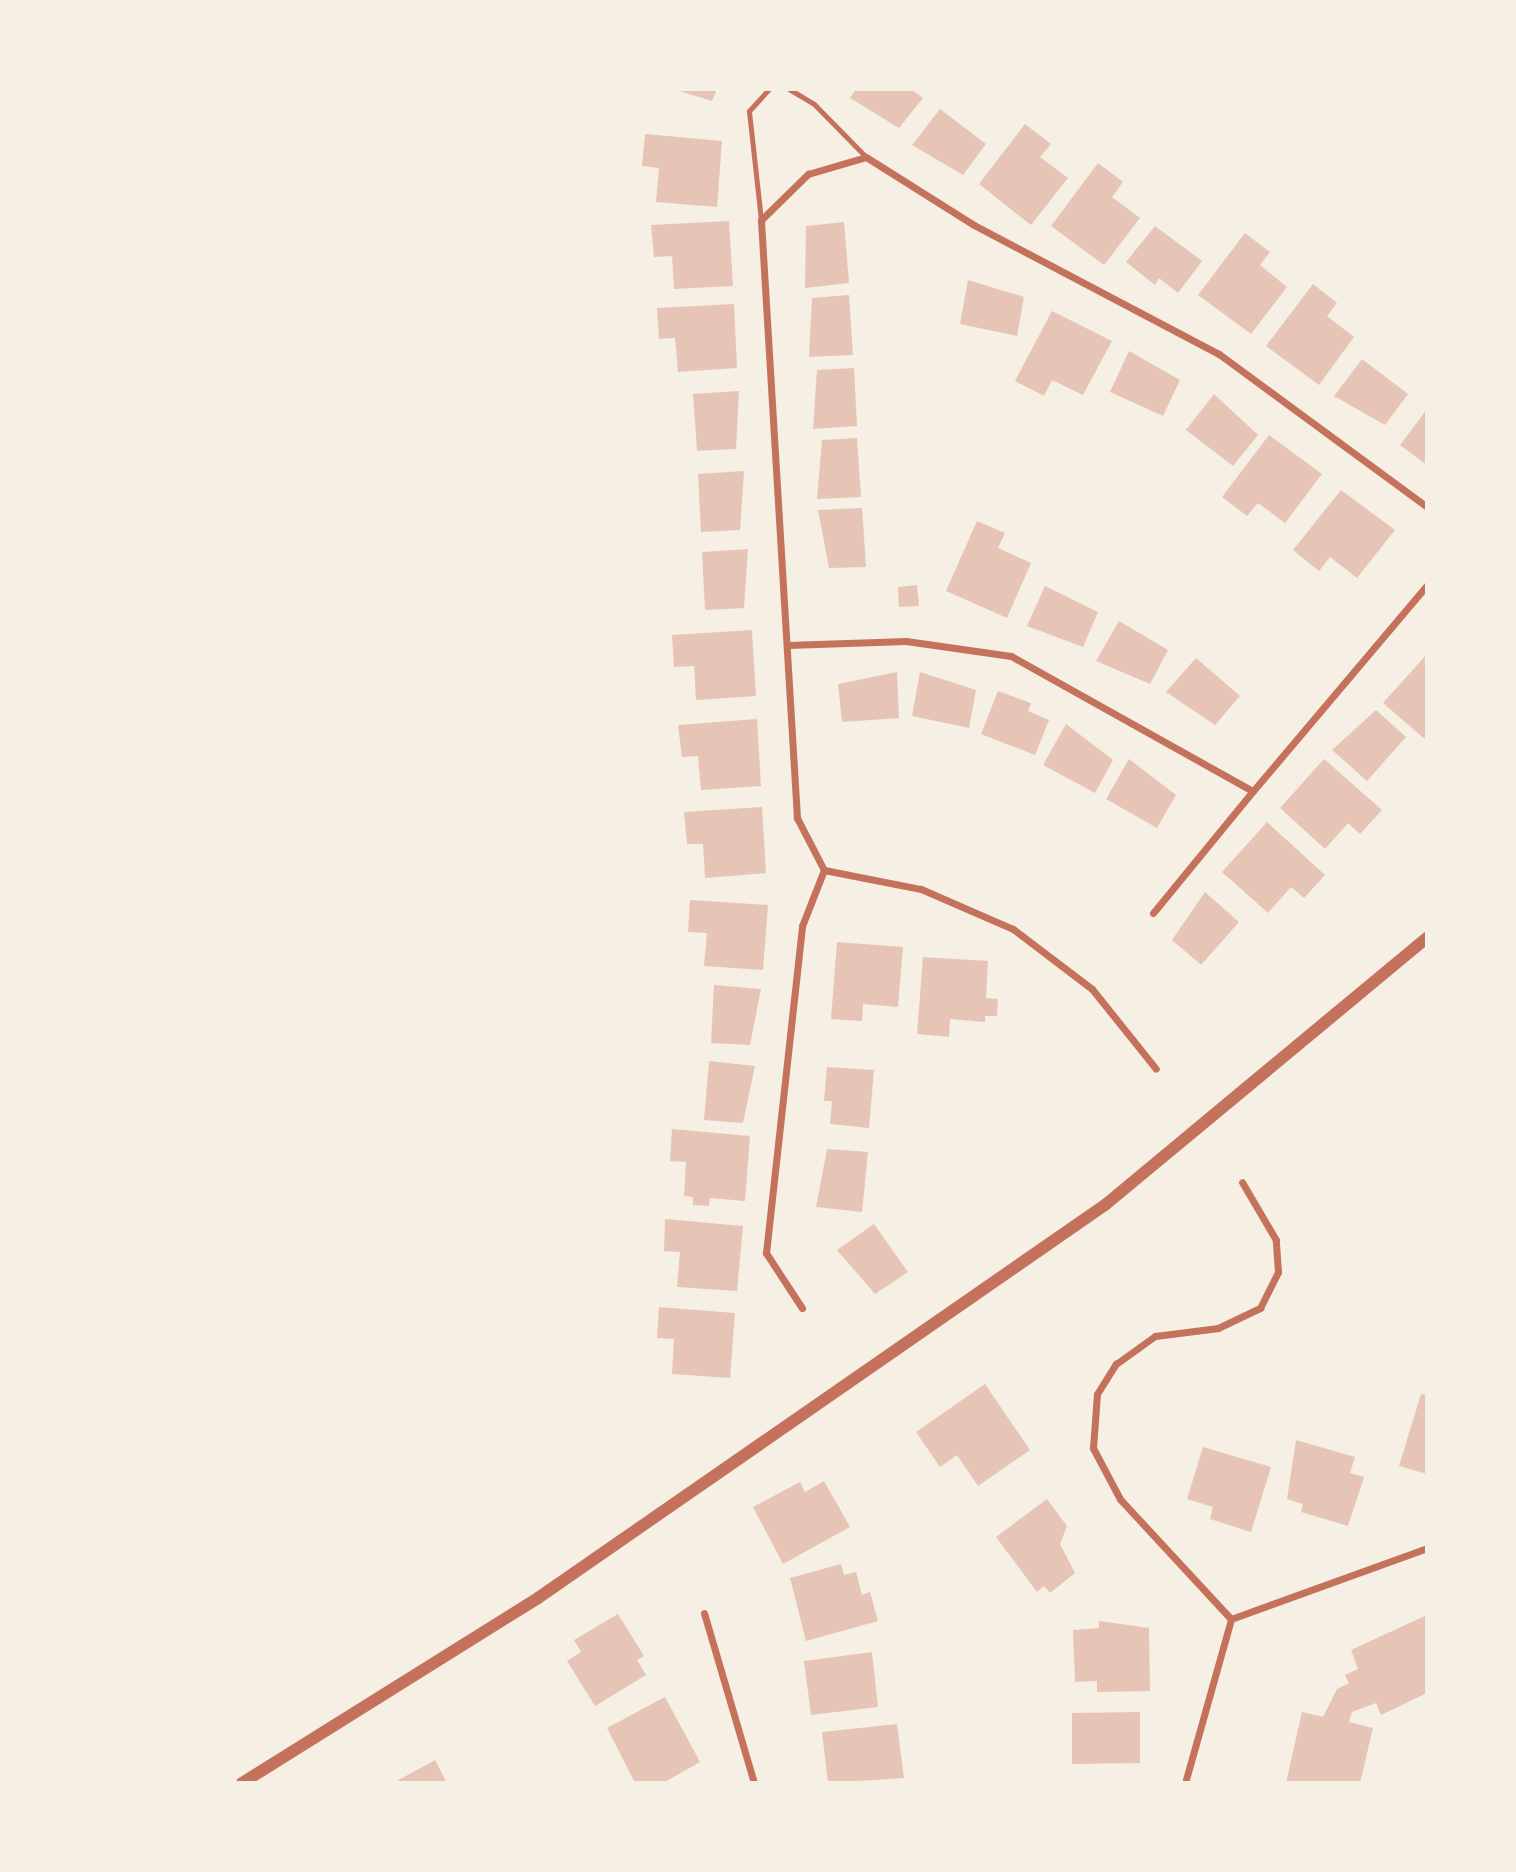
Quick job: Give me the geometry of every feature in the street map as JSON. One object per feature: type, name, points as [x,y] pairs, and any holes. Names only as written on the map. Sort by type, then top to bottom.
[{"type":"street","points":[[802,1308],[766,1253],[802,926],[824,870],[797,818],[761,220],[808,174],[866,157],[974,225],[1219,354],[1427,507]]},
{"type":"street","points":[[1153,913],[1252,791],[1427,585]]},
{"type":"street","points":[[788,645],[906,641],[1011,656],[1252,791]]},
{"type":"street","points":[[824,870],[921,889],[1013,929],[1092,989],[1156,1069]]},
{"type":"street","points":[[242,1783],[538,1598],[1105,1205],[1427,938]]},
{"type":"street","points":[[1231,1619],[1120,1499],[1093,1448],[1097,1394],[1116,1364],[1155,1336],[1218,1328],[1260,1308],[1278,1272],[1276,1240],[1242,1182]]},
{"type":"street","points":[[1231,1619],[1427,1548]]},
{"type":"street","points":[[704,1613],[754,1783]]},
{"type":"street","points":[[1185,1783],[1231,1619]]},
{"type":"lane","points":[[761,220],[749,111],[769,89]]},
{"type":"lane","points":[[789,89],[814,104],[866,157]]},
{"type":"building","points":[[673,89],[717,89],[712,101]]},
{"type":"building","points":[[856,89],[911,89],[923,98],[899,128],[850,98]]},
{"type":"building","points":[[940,109],[986,144],[963,175],[912,145]]},
{"type":"building","points":[[1025,124],[1051,144],[1040,157],[1068,178],[1031,225],[979,184]]},
{"type":"building","points":[[645,134],[722,141],[717,207],[656,202],[659,168],[642,166]]},
{"type":"building","points":[[1098,163],[1123,182],[1112,197],[1140,218],[1104,265],[1051,226]]},
{"type":"building","points":[[729,221],[733,286],[674,289],[672,256],[654,257],[651,225]]},
{"type":"building","points":[[844,222],[849,283],[805,288],[806,226]]},
{"type":"building","points":[[1155,226],[1202,261],[1178,293],[1159,278],[1155,285],[1126,262]]},
{"type":"building","points":[[1245,233],[1270,252],[1260,265],[1287,287],[1251,334],[1198,295]]},
{"type":"building","points":[[968,280],[1024,297],[1017,336],[960,324]]},
{"type":"building","points":[[1313,284],[1337,303],[1327,316],[1354,337],[1319,385],[1266,346]]},
{"type":"building","points":[[849,295],[853,355],[809,357],[812,298]]},
{"type":"building","points":[[734,304],[737,368],[678,372],[675,338],[659,339],[657,308]]},
{"type":"building","points":[[1052,311],[1112,341],[1083,395],[1052,380],[1044,396],[1015,381]]},
{"type":"building","points":[[1129,351],[1180,380],[1163,416],[1110,392]]},
{"type":"building","points":[[1362,359],[1408,394],[1385,425],[1334,396]]},
{"type":"building","points":[[854,368],[857,426],[813,429],[817,370]]},
{"type":"building","points":[[739,391],[736,449],[697,451],[693,394]]},
{"type":"building","points":[[1214,394],[1258,435],[1233,466],[1186,430]]},
{"type":"building","points":[[1427,409],[1427,465],[1400,445]]},
{"type":"building","points":[[1269,435],[1322,474],[1285,523],[1258,503],[1247,516],[1222,497]]},
{"type":"building","points":[[857,438],[861,497],[817,499],[822,440]]},
{"type":"building","points":[[744,471],[740,530],[701,532],[698,474]]},
{"type":"building","points":[[1341,490],[1395,530],[1357,578],[1330,557],[1319,571],[1293,550]]},
{"type":"building","points":[[862,508],[866,567],[829,568],[818,510]]},
{"type":"building","points":[[977,521],[1005,533],[998,548],[1031,563],[1007,618],[946,591]]},
{"type":"building","points":[[748,549],[744,608],[705,610],[702,552]]},
{"type":"building","points":[[917,585],[919,606],[899,607],[898,587]]},
{"type":"building","points":[[1045,586],[1098,612],[1083,647],[1027,626]]},
{"type":"building","points":[[1119,621],[1168,650],[1150,684],[1096,661]]},
{"type":"building","points":[[752,630],[756,696],[696,700],[694,666],[674,667],[672,635]]},
{"type":"building","points":[[1427,654],[1427,741],[1383,703]]},
{"type":"building","points":[[1196,658],[1240,696],[1215,725],[1166,692]]},
{"type":"building","points":[[897,672],[899,718],[842,722],[838,684]]},
{"type":"building","points":[[920,672],[976,690],[969,728],[912,716]]},
{"type":"building","points":[[998,691],[1031,703],[1028,711],[1049,720],[1035,755],[981,734]]},
{"type":"building","points":[[1376,710],[1406,737],[1367,781],[1332,750]]},
{"type":"building","points":[[757,719],[761,786],[701,790],[698,756],[682,757],[678,725]]},
{"type":"building","points":[[1066,724],[1113,760],[1095,793],[1043,765]]},
{"type":"building","points":[[1129,759],[1176,795],[1157,828],[1106,799]]},
{"type":"building","points":[[1324,759],[1382,810],[1360,834],[1348,823],[1325,849],[1280,808]]},
{"type":"building","points":[[762,807],[766,873],[705,878],[703,844],[687,844],[684,812]]},
{"type":"building","points":[[1267,822],[1325,875],[1304,898],[1291,887],[1268,913],[1222,872]]},
{"type":"building","points":[[1205,892],[1239,922],[1201,965],[1172,940]]},
{"type":"building","points":[[690,900],[768,905],[763,970],[704,966],[707,933],[688,932]]},
{"type":"building","points":[[837,942],[903,947],[898,1007],[863,1004],[862,1021],[831,1019]]},
{"type":"building","points":[[923,957],[988,961],[986,998],[998,999],[997,1016],[985,1016],[985,1022],[950,1019],[949,1037],[917,1034]]},
{"type":"building","points":[[714,985],[761,989],[750,1045],[711,1043]]},
{"type":"building","points":[[709,1061],[755,1066],[743,1123],[704,1120]]},
{"type":"building","points":[[827,1067],[874,1070],[869,1128],[830,1124],[832,1101],[824,1101]]},
{"type":"building","points":[[672,1129],[750,1136],[745,1201],[710,1198],[709,1206],[693,1205],[693,1197],[684,1196],[686,1162],[670,1161]]},
{"type":"building","points":[[827,1149],[868,1152],[862,1212],[816,1207]]},
{"type":"building","points":[[665,1219],[743,1226],[737,1291],[677,1287],[680,1252],[664,1251]]},
{"type":"building","points":[[874,1224],[908,1272],[875,1294],[837,1250]]},
{"type":"building","points":[[659,1307],[735,1313],[730,1378],[672,1374],[674,1339],[657,1338]]},
{"type":"building","points":[[985,1384],[1030,1450],[978,1486],[957,1455],[940,1467],[916,1432]]},
{"type":"building","points":[[1421,1394],[1427,1395],[1427,1474],[1399,1466]]},
{"type":"building","points":[[1296,1440],[1355,1457],[1350,1473],[1364,1477],[1348,1526],[1301,1512],[1303,1504],[1287,1499]]},
{"type":"building","points":[[1203,1447],[1271,1467],[1251,1532],[1210,1519],[1213,1507],[1187,1499]]},
{"type":"building","points":[[824,1481],[850,1527],[783,1564],[753,1507],[800,1482],[805,1492]]},
{"type":"building","points":[[1047,1499],[1067,1526],[1060,1544],[1075,1573],[1050,1593],[1044,1586],[1037,1592],[996,1537]]},
{"type":"building","points":[[841,1564],[844,1575],[856,1572],[862,1595],[870,1592],[878,1621],[806,1641],[790,1578]]},
{"type":"building","points":[[618,1614],[644,1656],[637,1660],[646,1675],[595,1706],[567,1661],[581,1652],[574,1640]]},
{"type":"building","points":[[1427,1615],[1427,1693],[1381,1715],[1376,1703],[1352,1712],[1349,1722],[1373,1728],[1360,1783],[1286,1783],[1302,1712],[1323,1717],[1337,1689],[1349,1683],[1345,1675],[1358,1669],[1351,1650]]},
{"type":"building","points":[[1099,1621],[1149,1628],[1150,1691],[1097,1692],[1097,1681],[1075,1682],[1073,1630],[1099,1628]]},
{"type":"building","points":[[872,1652],[878,1707],[811,1715],[804,1661]]},
{"type":"building","points":[[665,1697],[700,1762],[663,1783],[635,1783],[607,1728]]},
{"type":"building","points":[[1140,1712],[1140,1763],[1072,1764],[1072,1713]]},
{"type":"building","points":[[897,1724],[904,1778],[828,1783],[822,1732]]},
{"type":"building","points":[[435,1760],[447,1783],[393,1783],[426,1765]]}]
